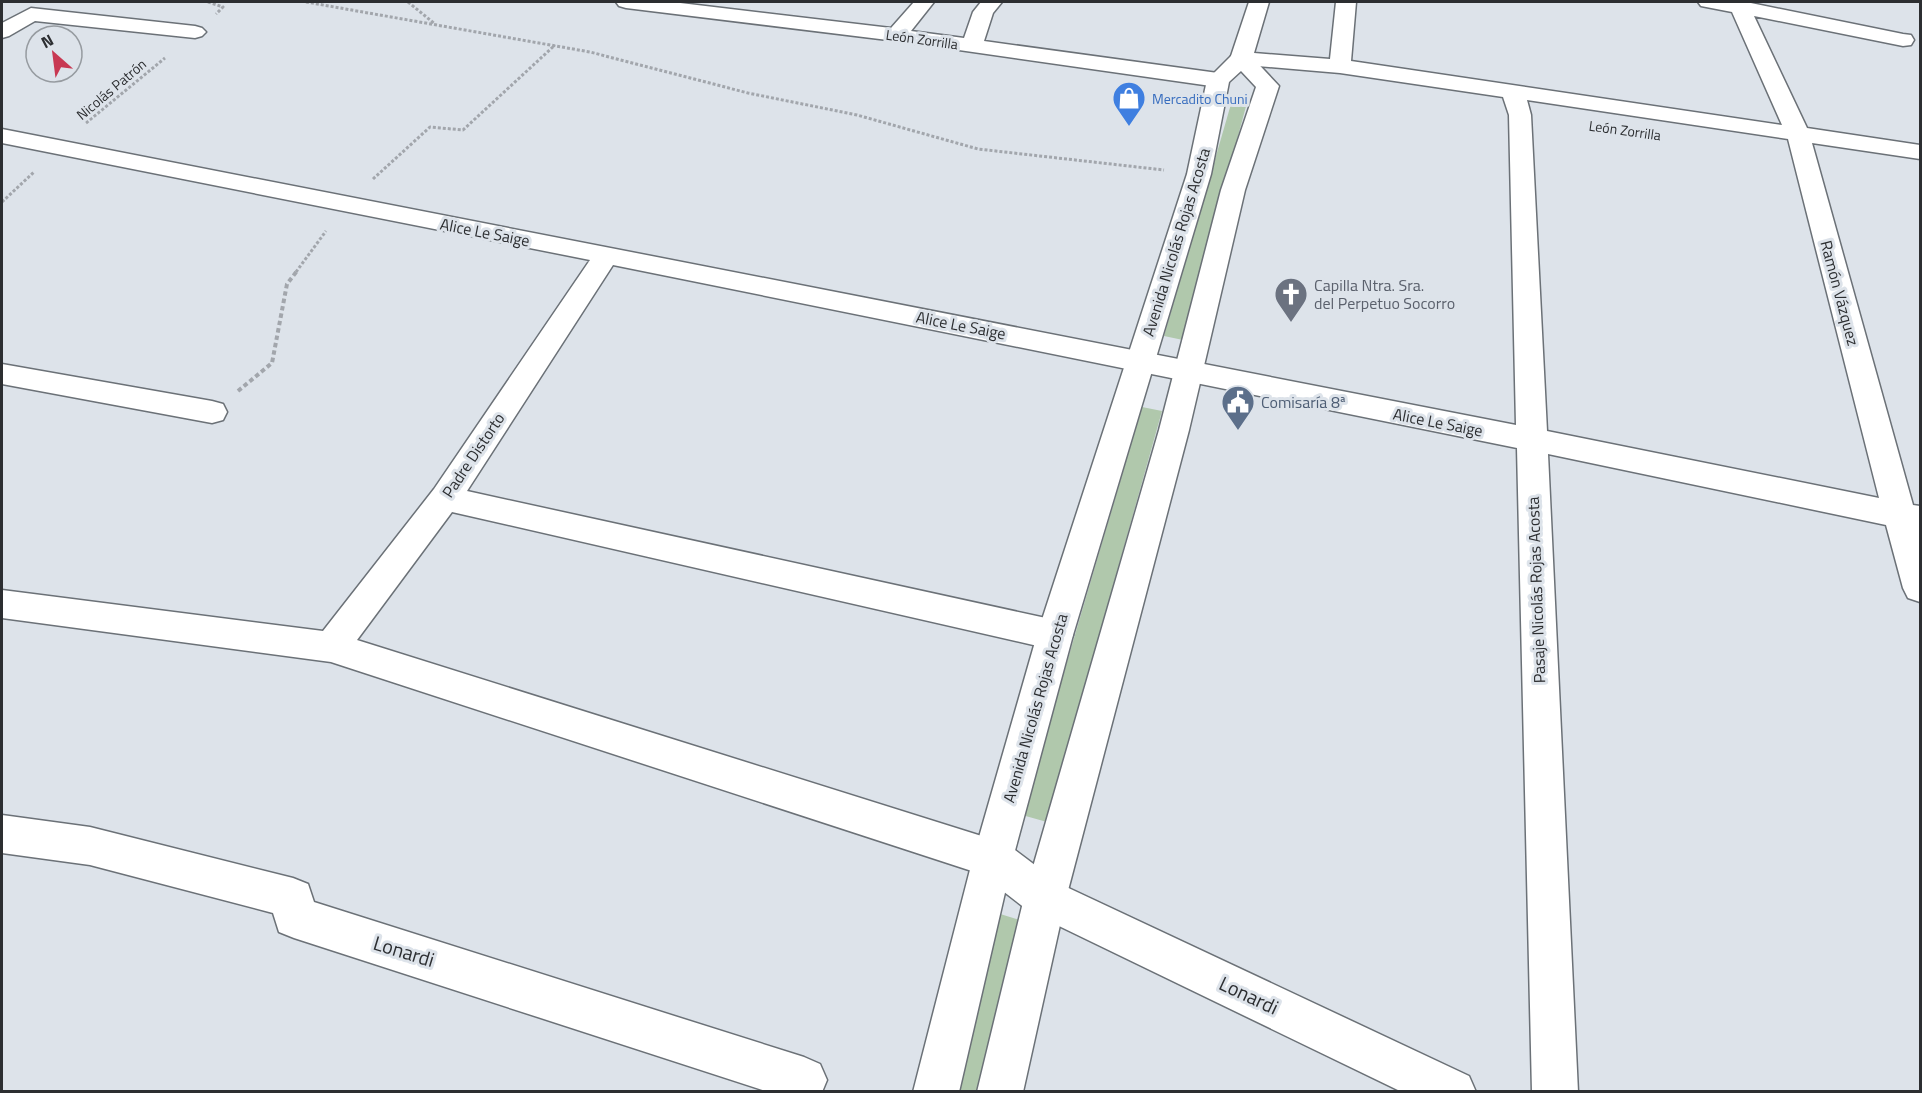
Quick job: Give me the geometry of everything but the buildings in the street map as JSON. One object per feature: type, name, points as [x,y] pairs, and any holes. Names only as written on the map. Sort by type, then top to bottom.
[{"type":"street","name":"León Zorrilla","points":[[626,2],[1218,80]]},
{"type":"street","points":[[896,36],[924,2]]},
{"type":"street","points":[[972,46],[983,12],[992,2]]},
{"type":"street","points":[[1218,80],[1241,59],[1259,2]]},
{"type":"street","points":[[1241,59],[1340,66],[1346,2]]},
{"type":"street","points":[[1708,2],[1739,6],[1903,40]]},
{"type":"street","name":"Ramón Vázquez","points":[[1739,6],[1810,150],[1910,517],[1920,588]]},
{"type":"street","points":[[2,32],[31,14],[195,32]]},
{"type":"street","points":[[1000,1092],[1045,898],[1189,372],[1233,190],[1268,86],[1241,59]]},
{"type":"street","name":"León Zorrilla","points":[[1340,66],[1345,76],[1378,94],[1516,103],[1810,150],[1920,152]]},
{"type":"street","name":"Avenida Nicolás Rojas Acosta","points":[[936,1092],[993,858],[1056,635],[1199,174],[1218,80]]},
{"type":"street","name":"Pasaje Nicolás Rojas Acosta","points":[[1516,103],[1555,1092]]},
{"type":"street","name":"Alice Le Saige","points":[[2,136],[1140,360],[1189,372],[1910,517]]},
{"type":"street","name":"Padre Distorto","points":[[331,647],[445,498],[606,256]]},
{"type":"street","points":[[2,374],[212,412]]},
{"type":"street","points":[[445,498],[1056,635]]},
{"type":"street","name":"Lonardi","points":[[2,604],[331,647],[993,858],[1045,898],[1453,1092]]},
{"type":"street","name":"Lonardi","points":[[2,834],[90,846],[293,898],[294,917],[804,1080],[797,1092]]},
{"type":"path","name":"Nicolás Patrón","points":[[2,202],[93,117],[224,8],[208,2]]},
{"type":"path","points":[[306,2],[590,51],[748,93],[857,115],[978,149],[1199,174]]},
{"type":"path","points":[[408,2],[436,25]]},
{"type":"green space","points":[[1233,97],[1248,99],[1183,340],[1164,336]]},
{"type":"green space","points":[[1142,407],[1162,411],[1047,822],[1022,815]]},
{"type":"green space","points":[[997,913],[1023,921],[980,1091],[949,1092]]},
{"type":"place","name":"Mercadito Chuni","points":[[1129,127]]},
{"type":"place","name":"Capilla Ntra. Sra. del Perpetuo Socorro","points":[[1291,323]]},
{"type":"place","name":"Comisaría 8ª","points":[[1238,431]]}]
